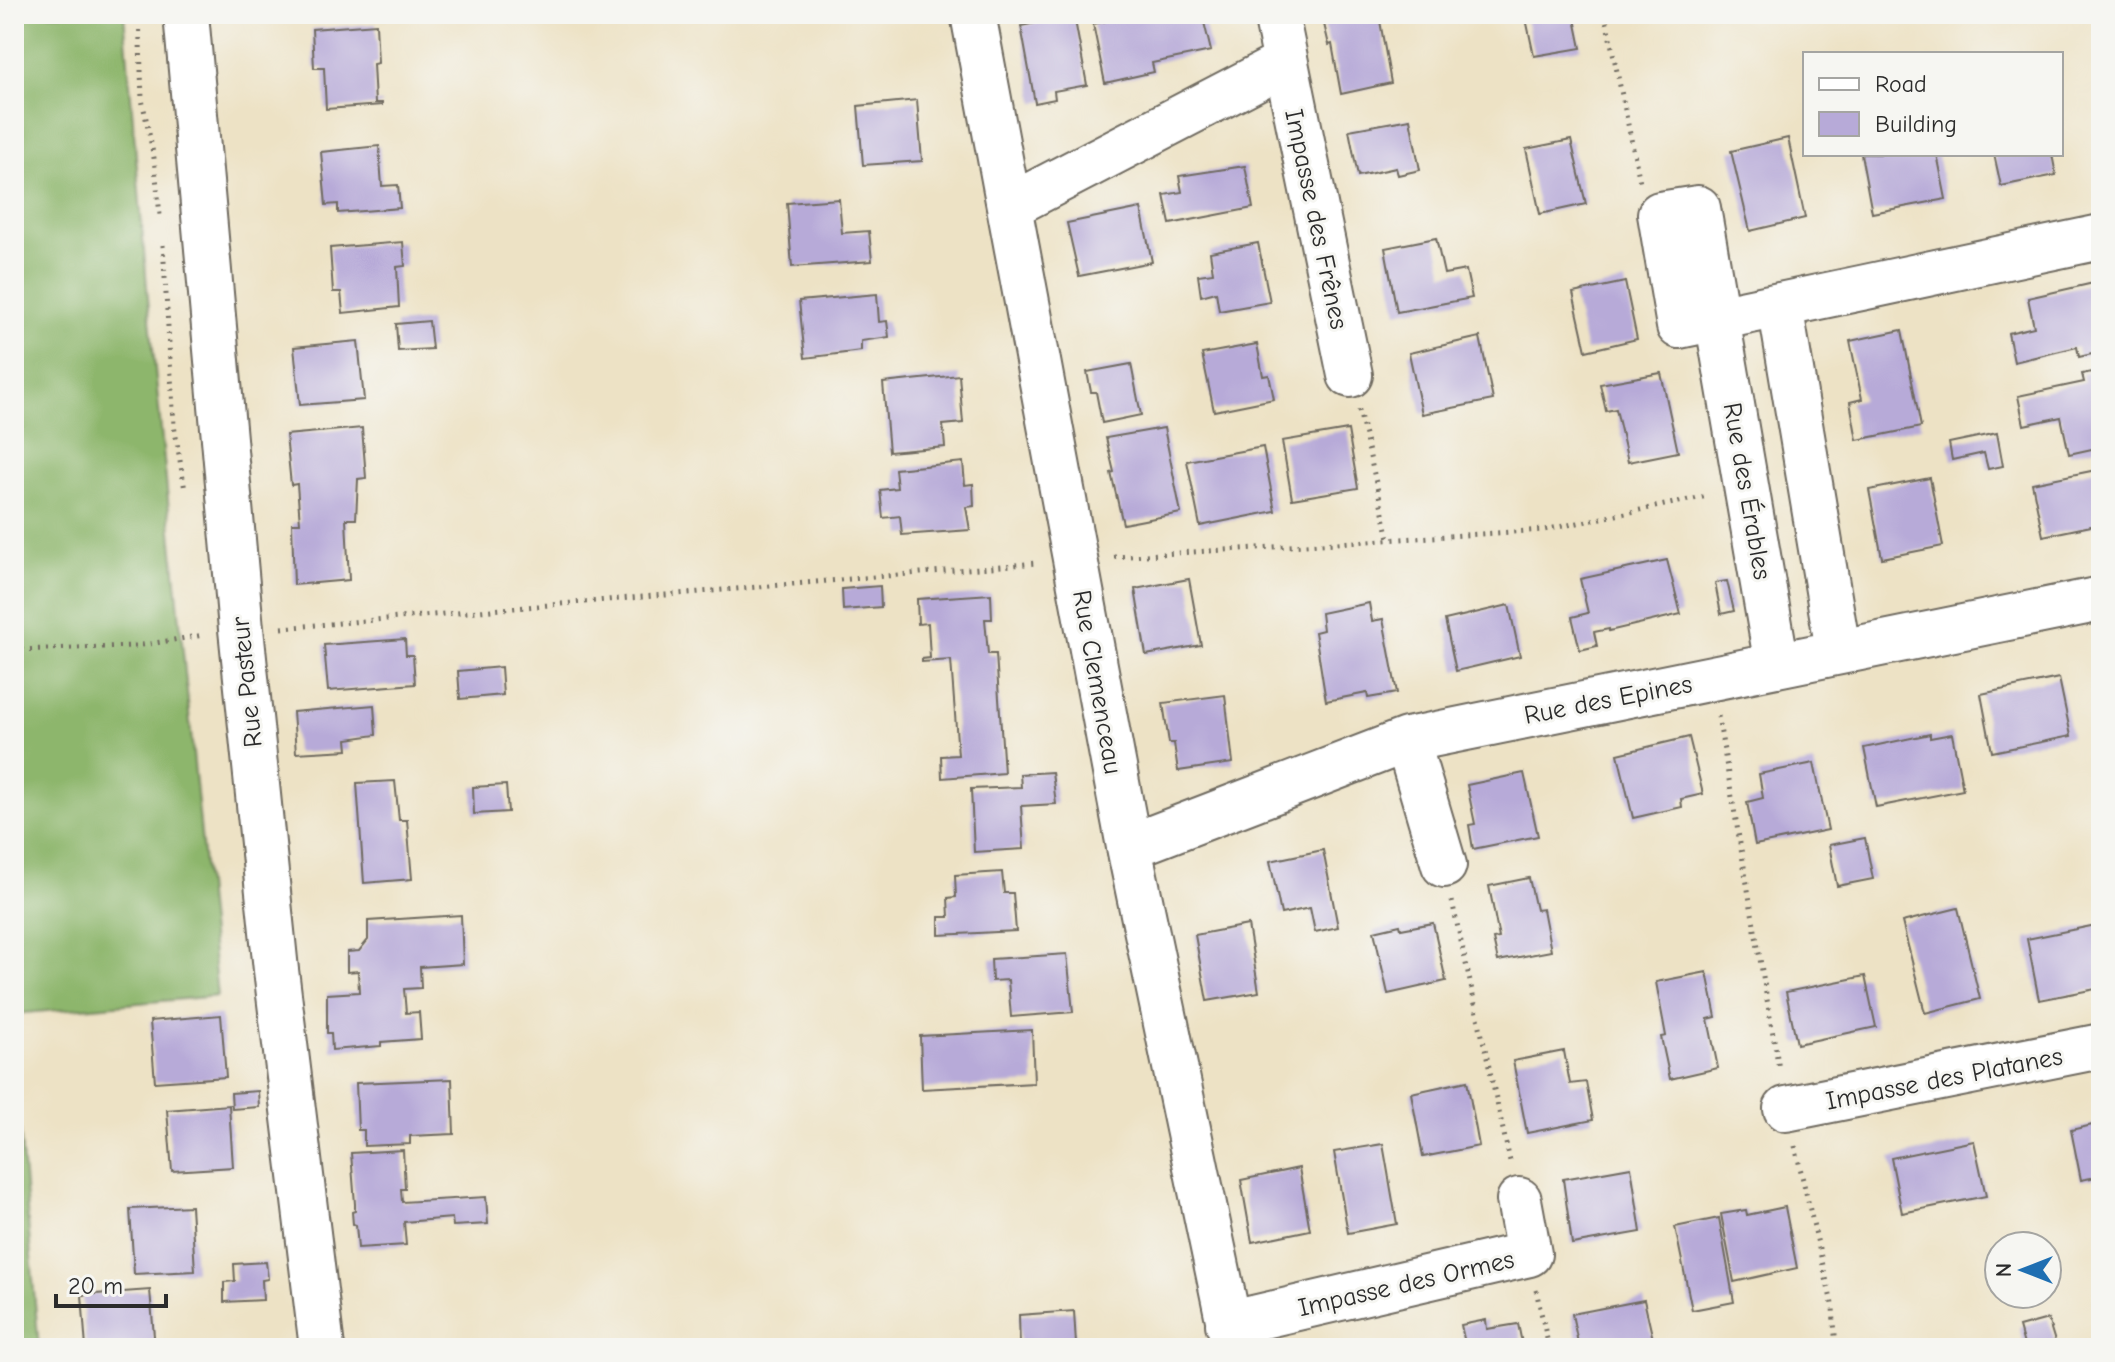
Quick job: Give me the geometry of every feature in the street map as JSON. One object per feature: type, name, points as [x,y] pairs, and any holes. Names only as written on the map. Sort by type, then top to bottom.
[{"type":"street","name":"Rue Pasteur","points":[[186,14],[220,633],[274,954],[322,1348]]},
{"type":"street","name":"Rue Clemenceau","points":[[973,14],[1129,847],[1231,1336]]},
{"type":"street","name":"Impasse des Frênes","points":[[1276,14],[1350,375]]},
{"type":"street","points":[[1010,206],[1285,63]]},
{"type":"street","name":"Rue des Érables","points":[[1660,214],[1698,208],[1777,665]]},
{"type":"street","points":[[1719,318],[2101,237]]},
{"type":"street","points":[[1780,305],[1838,650]]},
{"type":"street","name":"Rue des Epines","points":[[1129,847],[1407,740],[2101,599]]},
{"type":"street","points":[[1407,740],[1444,865]]},
{"type":"street","name":"Impasse des Platanes","points":[[1786,1109],[2101,1046]]},
{"type":"street","name":"Impasse des Ormes","points":[[1231,1336],[1529,1254],[1519,1200]]},
{"type":"path","points":[[139,14],[142,99],[154,158],[160,217]]},
{"type":"path","points":[[1605,14],[1639,181],[1660,214]]},
{"type":"path","points":[[162,232],[174,425],[186,494]]},
{"type":"path","points":[[1350,375],[1389,538]]},
{"type":"path","points":[[14,650],[136,646],[220,633],[1076,560],[1544,530],[1747,488]]},
{"type":"path","points":[[198,623],[220,633]]},
{"type":"path","points":[[1711,679],[1786,1109],[1833,1308],[1836,1348]]},
{"type":"path","points":[[1444,865],[1519,1200]]},
{"type":"path","points":[[1529,1254],[1549,1348]]},
{"type":"green space","points":[[14,14],[124,14],[148,298],[217,996],[14,1014]]},
{"type":"green space","points":[[14,1061],[39,1348],[14,1348]]},
{"type":"building","points":[[1137,14],[1202,14],[1211,51],[1152,63],[1154,72],[1105,83],[1093,24]]},
{"type":"building","points":[[1384,14],[1385,20],[1380,21],[1391,83],[1341,94],[1332,44],[1329,45],[1324,24]]},
{"type":"building","points":[[1525,14],[1574,14],[1581,48],[1534,56]]},
{"type":"building","points":[[1074,15],[1087,85],[1054,91],[1055,99],[1035,103],[1021,26]]},
{"type":"building","points":[[376,24],[378,63],[373,64],[375,103],[382,105],[326,109],[324,68],[314,68],[312,29]]},
{"type":"building","points":[[917,100],[922,161],[863,165],[858,106]]},
{"type":"building","points":[[1410,119],[1420,170],[1398,175],[1396,168],[1358,176],[1349,130]]},
{"type":"building","points":[[1788,138],[1805,218],[1750,231],[1731,151]]},
{"type":"building","points":[[1571,140],[1586,204],[1540,214],[1526,149]]},
{"type":"building","points":[[379,146],[382,186],[398,185],[400,208],[338,213],[338,204],[326,205],[321,152]]},
{"type":"building","points":[[1861,156],[1937,156],[1946,199],[1872,213]]},
{"type":"building","points":[[1994,156],[2052,156],[2056,175],[2001,186]]},
{"type":"building","points":[[1245,166],[1253,208],[1170,224],[1164,195],[1182,192],[1179,176]]},
{"type":"building","points":[[839,199],[842,233],[869,231],[872,261],[792,267],[787,203]]},
{"type":"building","points":[[1141,208],[1152,262],[1079,276],[1067,223]]},
{"type":"building","points":[[1436,238],[1444,274],[1466,270],[1472,298],[1397,312],[1385,248]]},
{"type":"building","points":[[403,242],[405,266],[397,267],[399,307],[343,313],[341,292],[333,292],[330,248]]},
{"type":"building","points":[[1258,243],[1270,302],[1219,311],[1216,292],[1201,296],[1198,275],[1213,273],[1210,252]]},
{"type":"building","points":[[1625,282],[1637,339],[1586,351],[1573,293]]},
{"type":"building","points":[[2098,282],[2101,295],[2101,352],[2079,357],[2077,347],[2014,362],[2008,333],[2034,327],[2028,298]]},
{"type":"building","points":[[877,294],[879,322],[887,321],[889,337],[861,341],[861,351],[805,358],[799,301]]},
{"type":"building","points":[[429,321],[432,349],[398,351],[396,324]]},
{"type":"building","points":[[1902,330],[1921,427],[1857,440],[1850,402],[1862,399],[1850,341]]},
{"type":"building","points":[[1480,337],[1493,400],[1422,414],[1409,353]]},
{"type":"building","points":[[358,341],[364,400],[300,405],[294,347]]},
{"type":"building","points":[[1257,344],[1263,376],[1269,375],[1274,399],[1214,411],[1202,354]]},
{"type":"building","points":[[1131,364],[1141,415],[1102,423],[1096,392],[1091,392],[1087,372]]},
{"type":"building","points":[[2101,370],[2101,447],[2069,454],[2061,417],[2024,425],[2018,396],[2084,382],[2082,374]]},
{"type":"building","points":[[1661,373],[1678,452],[1628,462],[1616,409],[1606,411],[1600,384]]},
{"type":"building","points":[[959,375],[963,423],[943,425],[945,447],[889,452],[883,383]]},
{"type":"building","points":[[362,428],[366,478],[358,479],[356,519],[346,519],[349,580],[294,585],[292,523],[300,523],[297,484],[291,485],[286,435]]},
{"type":"building","points":[[1164,428],[1181,513],[1123,524],[1106,438]]},
{"type":"building","points":[[1348,430],[1358,488],[1292,499],[1282,441]]},
{"type":"building","points":[[1997,433],[2003,466],[1988,469],[1984,453],[1952,460],[1949,443]]},
{"type":"building","points":[[1263,447],[1275,511],[1200,526],[1187,461]]},
{"type":"building","points":[[963,462],[965,485],[973,484],[974,506],[966,507],[970,530],[902,535],[900,516],[883,518],[880,490],[897,488],[895,469]]},
{"type":"building","points":[[2101,469],[2101,540],[2096,525],[2043,536],[2032,483]]},
{"type":"building","points":[[1930,478],[1943,546],[1882,558],[1869,490]]},
{"type":"building","points":[[1667,560],[1681,614],[1594,632],[1597,646],[1580,650],[1572,617],[1588,613],[1580,579]]},
{"type":"building","points":[[1189,579],[1201,645],[1146,655],[1135,589]]},
{"type":"building","points":[[1727,581],[1734,611],[1721,614],[1715,583]]},
{"type":"building","points":[[880,586],[881,607],[843,610],[842,589]]},
{"type":"building","points":[[991,594],[992,619],[985,619],[988,654],[996,654],[1004,773],[942,778],[941,756],[958,755],[951,660],[922,662],[922,659],[930,658],[928,623],[918,624],[917,599]]},
{"type":"building","points":[[1369,603],[1372,621],[1383,619],[1397,693],[1368,698],[1367,693],[1326,701],[1315,632],[1323,630],[1321,613]]},
{"type":"building","points":[[1509,605],[1520,656],[1456,671],[1445,620]]},
{"type":"building","points":[[405,639],[406,655],[413,655],[415,684],[328,691],[324,645]]},
{"type":"building","points":[[501,667],[503,695],[460,699],[458,671]]},
{"type":"building","points":[[2059,678],[2071,736],[1992,752],[1981,694]]},
{"type":"building","points":[[1225,695],[1233,763],[1178,771],[1174,743],[1169,743],[1163,703]]},
{"type":"building","points":[[374,705],[376,735],[347,739],[348,750],[296,753],[293,712]]},
{"type":"building","points":[[1930,734],[1930,738],[1952,734],[1963,790],[1876,807],[1864,748]]},
{"type":"building","points":[[1689,737],[1703,794],[1681,799],[1682,807],[1633,818],[1618,754]]},
{"type":"building","points":[[1814,763],[1828,830],[1755,845],[1747,802],[1763,798],[1759,774]]},
{"type":"building","points":[[1052,772],[1056,804],[1021,806],[1024,849],[974,852],[971,789],[1021,787],[1020,774]]},
{"type":"building","points":[[1524,773],[1538,836],[1473,849],[1469,825],[1475,824],[1467,785]]},
{"type":"building","points":[[395,781],[399,820],[407,820],[412,879],[364,883],[357,783]]},
{"type":"building","points":[[506,785],[508,812],[474,814],[473,787]]},
{"type":"building","points":[[1865,838],[1873,879],[1837,886],[1829,845]]},
{"type":"building","points":[[1323,850],[1338,927],[1315,932],[1310,908],[1281,914],[1270,861]]},
{"type":"building","points":[[1002,872],[1004,893],[1013,893],[1016,931],[939,935],[939,917],[949,917],[948,898],[956,897],[955,875]]},
{"type":"building","points":[[1529,878],[1536,910],[1543,909],[1551,951],[1498,961],[1493,939],[1499,938],[1489,886]]},
{"type":"building","points":[[1958,908],[1980,999],[1925,1013],[1902,922]]},
{"type":"building","points":[[461,915],[463,964],[420,967],[421,988],[404,989],[406,1013],[419,1012],[421,1039],[332,1050],[331,1033],[327,1033],[327,994],[359,992],[358,971],[347,972],[347,952],[359,951],[368,940],[368,921]]},
{"type":"building","points":[[1433,923],[1446,981],[1388,994],[1374,931],[1400,925],[1401,929]]},
{"type":"building","points":[[2101,924],[2101,988],[2039,1000],[2027,939]]},
{"type":"building","points":[[1248,925],[1259,992],[1207,1001],[1195,935]]},
{"type":"building","points":[[1067,954],[1073,1012],[1011,1017],[1008,980],[992,981],[991,959]]},
{"type":"building","points":[[1707,972],[1716,1017],[1708,1019],[1718,1068],[1670,1079],[1661,1037],[1666,1036],[1656,982]]},
{"type":"building","points":[[1865,976],[1876,1027],[1797,1044],[1786,992]]},
{"type":"building","points":[[221,1015],[226,1077],[155,1082],[150,1021]]},
{"type":"building","points":[[1032,1030],[1034,1083],[922,1089],[920,1036]]},
{"type":"building","points":[[1564,1051],[1570,1084],[1586,1082],[1593,1120],[1527,1133],[1513,1061]]},
{"type":"building","points":[[452,1079],[454,1134],[410,1136],[410,1144],[364,1146],[364,1130],[358,1130],[356,1083]]},
{"type":"building","points":[[1467,1081],[1479,1146],[1423,1157],[1411,1093]]},
{"type":"building","points":[[258,1091],[259,1107],[232,1109],[231,1093]]},
{"type":"building","points":[[229,1105],[233,1167],[172,1171],[167,1110]]},
{"type":"building","points":[[2101,1123],[2101,1176],[2081,1180],[2071,1130]]},
{"type":"building","points":[[1974,1141],[1986,1196],[1902,1213],[1891,1158]]},
{"type":"building","points":[[1383,1144],[1397,1224],[1348,1233],[1334,1152]]},
{"type":"building","points":[[403,1150],[405,1189],[401,1189],[402,1202],[486,1197],[488,1224],[453,1226],[452,1218],[404,1222],[406,1245],[358,1248],[352,1212],[355,1211],[355,1204],[351,1153]]},
{"type":"building","points":[[1631,1167],[1641,1232],[1572,1244],[1563,1179]]},
{"type":"building","points":[[1299,1168],[1310,1230],[1252,1242],[1241,1180]]},
{"type":"building","points":[[191,1206],[195,1271],[134,1274],[130,1209]]},
{"type":"building","points":[[1785,1207],[1797,1268],[1734,1282],[1721,1214],[1746,1210],[1747,1215]]},
{"type":"building","points":[[1719,1218],[1734,1302],[1692,1310],[1675,1227]]},
{"type":"building","points":[[266,1262],[268,1279],[262,1280],[263,1300],[224,1302],[224,1282],[235,1281],[234,1264]]},
{"type":"building","points":[[150,1290],[155,1348],[86,1348],[82,1295]]},
{"type":"building","points":[[1644,1300],[1655,1348],[1579,1348],[1572,1314]]},
{"type":"building","points":[[2101,1305],[2101,1347],[2099,1347],[2093,1307]]},
{"type":"building","points":[[1074,1311],[1076,1344],[1083,1344],[1083,1348],[1020,1348],[1019,1315]]},
{"type":"building","points":[[2048,1319],[2057,1348],[2017,1348],[2024,1345],[2019,1327]]},
{"type":"building","points":[[1486,1320],[1487,1329],[1518,1324],[1523,1348],[1466,1348],[1461,1325]]}]
